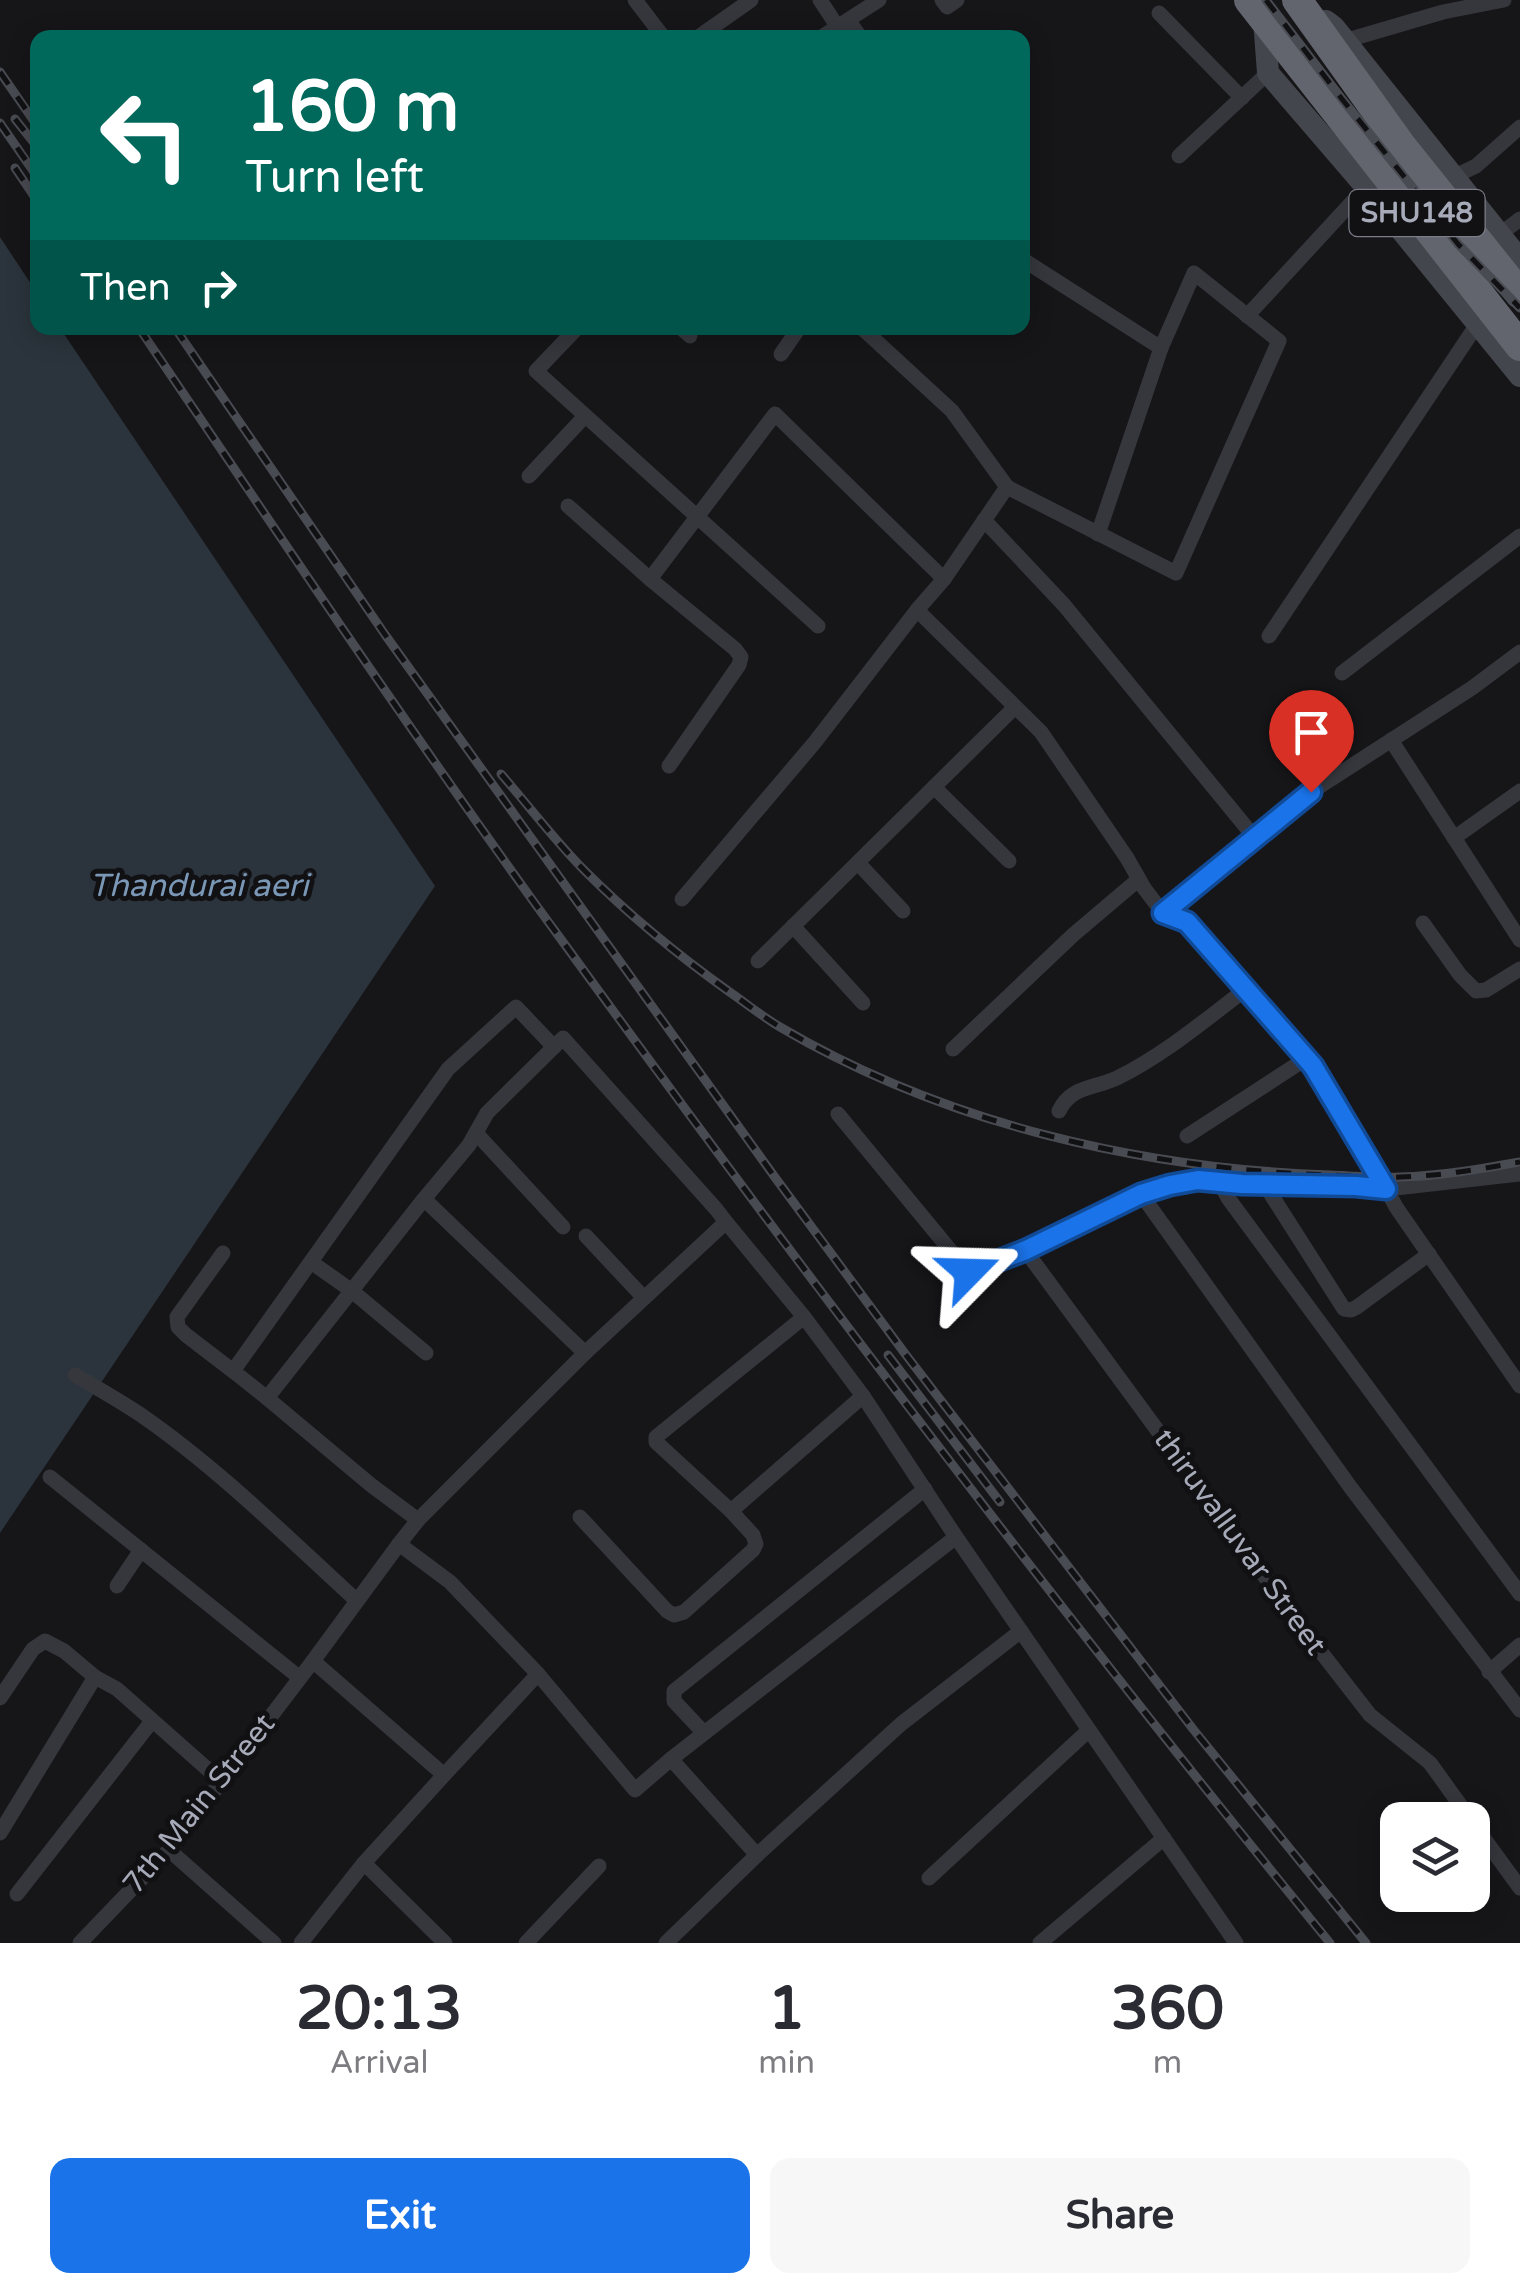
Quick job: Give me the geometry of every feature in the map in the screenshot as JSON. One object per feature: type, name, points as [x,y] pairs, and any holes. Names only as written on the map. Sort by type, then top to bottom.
[{"type":"highway","name":"SHU148","points":[[1299,0],[1400,144],[1520,294]]},
{"type":"highway","name":"SHU148","points":[[1257,10],[1520,346]]},
{"type":"street","points":[[635,0],[658,30]]},
{"type":"street","points":[[708,30],[751,0]]},
{"type":"street","points":[[820,0],[851,30]]},
{"type":"street","points":[[832,30],[879,0]]},
{"type":"street","points":[[942,0],[947,7],[957,0]]},
{"type":"street","points":[[1299,0],[1334,27],[1520,260]]},
{"type":"street","points":[[1344,41],[1444,12],[1504,0]]},
{"type":"street","points":[[1257,10],[1268,73],[1520,376]]},
{"type":"street","points":[[1159,13],[1242,98]]},
{"type":"street","points":[[1179,156],[1268,73]]},
{"type":"street","points":[[1454,177],[1476,166],[1520,127]]},
{"type":"street","points":[[1247,316],[1366,187]]},
{"type":"street","points":[[1499,235],[1520,219]]},
{"type":"street","points":[[1030,264],[1161,348]]},
{"type":"street","points":[[870,335],[952,411],[1007,487],[1098,534],[1176,573],[1279,341],[1194,274],[1161,348],[1098,534]]},
{"type":"street","points":[[1269,636],[1478,323]]},
{"type":"street","points":[[570,335],[536,371],[818,626]]},
{"type":"street","points":[[782,354],[795,335]]},
{"type":"street","points":[[650,578],[775,414],[944,579]]},
{"type":"street","points":[[529,476],[585,416]]},
{"type":"street","points":[[682,899],[816,742],[944,579],[1007,487]]},
{"type":"street","points":[[568,506],[741,657],[668,766]]},
{"type":"street","points":[[984,520],[1064,605],[1255,838]]},
{"type":"street","points":[[1342,673],[1520,536]]},
{"type":"street","points":[[917,610],[1041,732],[1163,913],[1187,922],[1307,1058],[1396,1207],[1520,1386]]},
{"type":"street","points":[[1163,913],[1311,792],[1472,688],[1520,652]]},
{"type":"street","points":[[758,962],[1016,707]]},
{"type":"street","points":[[1391,740],[1520,940]]},
{"type":"street","points":[[934,787],[1009,861]]},
{"type":"street","points":[[1454,838],[1520,791]]},
{"type":"street","points":[[858,863],[902,910]]},
{"type":"street","points":[[953,1049],[1073,935],[1139,879]]},
{"type":"street","points":[[1423,923],[1476,991],[1486,990],[1520,969]]},
{"type":"street","points":[[793,926],[863,1003]]},
{"type":"street","points":[[1059,1111],[1073,1093],[1100,1086],[1136,1068],[1246,989]]},
{"type":"street","points":[[233,1371],[448,1069],[516,1006],[554,1047]]},
{"type":"street","points":[[267,1398],[469,1144],[488,1113],[563,1038],[726,1222],[864,1396],[956,1537],[1236,1943]]},
{"type":"street","points":[[1187,1136],[1307,1058]]},
{"type":"street","points":[[838,1114],[969,1272],[1026,1250],[1141,1194],[1198,1180],[1386,1189],[1520,1174]]},
{"type":"street","points":[[476,1133],[563,1228]]},
{"type":"street","points":[[1220,1183],[1520,1594]]},
{"type":"street","points":[[1265,1184],[1344,1309],[1358,1307],[1429,1254]]},
{"type":"street","points":[[1141,1194],[1351,1488],[1520,1710]]},
{"type":"street","points":[[424,1199],[585,1353]]},
{"type":"street","name":"7th Main Street","points":[[80,1943],[168,1850],[418,1520],[585,1353],[726,1222]]},
{"type":"street","points":[[586,1236],[644,1298]]},
{"type":"street","name":"thiruvalluvar Street","points":[[1026,1250],[1370,1716],[1430,1764],[1458,1802]]},
{"type":"street","points":[[224,1253],[178,1317],[178,1327],[418,1520]]},
{"type":"street","points":[[311,1262],[426,1353]]},
{"type":"street","points":[[580,1517],[659,1604],[674,1615],[684,1612],[756,1544],[753,1535],[731,1511],[656,1442],[656,1437],[804,1318]]},
{"type":"street","points":[[75,1375],[176,1440],[357,1601]]},
{"type":"street","points":[[731,1511],[864,1396]]},
{"type":"street","points":[[50,1478],[300,1678]]},
{"type":"street","points":[[704,1733],[674,1701],[674,1691],[924,1489]]},
{"type":"street","points":[[398,1544],[450,1582],[538,1674],[635,1790],[956,1537]]},
{"type":"street","points":[[117,1586],[141,1550]]},
{"type":"street","points":[[666,1943],[901,1724],[1021,1631]]},
{"type":"street","points":[[0,1698],[33,1649],[45,1641],[116,1689],[221,1781]]},
{"type":"street","points":[[1489,1672],[1520,1645]]},
{"type":"street","points":[[314,1660],[444,1775]]},
{"type":"street","points":[[300,1943],[364,1863],[538,1674]]},
{"type":"street","points":[[0,1833],[95,1676]]},
{"type":"street","points":[[17,1894],[152,1721]]},
{"type":"street","points":[[929,1878],[1089,1730]]},
{"type":"street","points":[[671,1759],[757,1855]]},
{"type":"street","points":[[1040,1943],[1164,1838]]},
{"type":"street","name":"thiruvalluvar Street","points":[[1490,1846],[1520,1888]]},
{"type":"street","points":[[168,1850],[274,1943]]},
{"type":"street","points":[[364,1863],[445,1943]]},
{"type":"street","points":[[526,1943],[599,1866]]},
{"type":"water","name":"Thandurai aeri","points":[[0,237],[30,282],[30,335],[65,335],[435,886],[0,1533]]},
{"type":"railway","points":[[1266,0],[1458,244],[1520,308]]},
{"type":"railway","points":[[0,72],[30,115]]},
{"type":"railway","points":[[15,119],[30,138]]},
{"type":"railway","points":[[0,123],[30,166]]},
{"type":"railway","points":[[15,168],[30,190]]},
{"type":"railway","points":[[144,335],[454,790],[656,1069],[1036,1573],[1330,1943]]},
{"type":"railway","points":[[180,335],[386,636],[906,1355],[1193,1729],[1366,1943]]},
{"type":"railway","points":[[501,774],[585,871],[693,965],[780,1027],[909,1090],[1046,1135],[1188,1163],[1260,1171],[1391,1177],[1445,1174],[1520,1162]]},
{"type":"railway","points":[[888,1355],[1000,1502]]},
{"type":"route","points":[[969,1272],[1026,1250],[1141,1194],[1170,1185],[1198,1180],[1386,1189],[1313,1066],[1187,922],[1163,913],[1311,792]]}]
